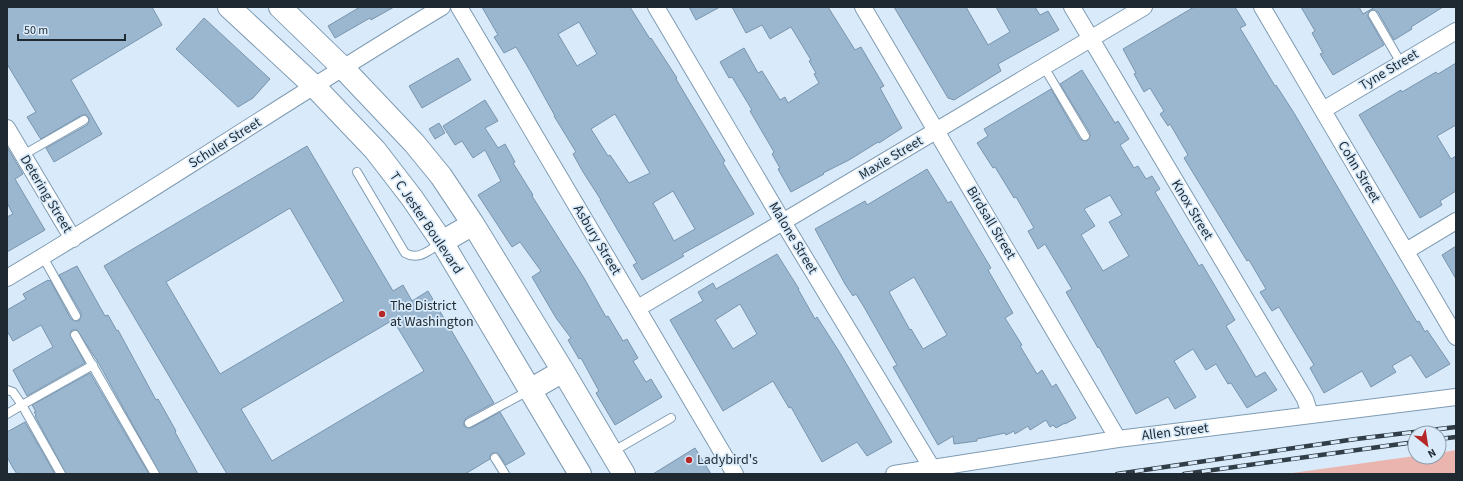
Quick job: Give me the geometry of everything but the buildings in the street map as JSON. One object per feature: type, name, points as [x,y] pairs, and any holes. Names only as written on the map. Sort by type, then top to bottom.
[{"type":"main road","name":"T C Jester Boulevard","points":[[229,7],[314,86],[375,150],[412,198],[442,242],[580,474]]},
{"type":"main road","points":[[280,7],[414,142],[441,176],[473,224],[624,474]]},
{"type":"main road","points":[[442,242],[473,224]]},
{"type":"main road","points":[[530,390],[563,371]]},
{"type":"street","name":"Schuler Street","points":[[7,278],[73,239],[368,51],[442,7]]},
{"type":"street","name":"Asbury Street","points":[[459,7],[735,474]]},
{"type":"street","name":"Malone Street","points":[[656,7],[783,222],[932,468]]},
{"type":"street","name":"Birdsall Street","points":[[863,7],[1118,439]]},
{"type":"street","name":"Knox Street","points":[[1072,7],[1305,399],[1310,414]]},
{"type":"street","name":"Maxie Street","points":[[638,308],[1144,7]]},
{"type":"street","name":"Cohn Street","points":[[1262,7],[1456,337]]},
{"type":"street","name":"Tyne Street","points":[[1323,110],[1456,31]]},
{"type":"street","name":"Detering Street","points":[[7,128],[73,239]]},
{"type":"street","points":[[1406,251],[1456,221]]},
{"type":"street","name":"Allen Street","points":[[894,474],[1118,439],[1456,397]]},
{"type":"lane","points":[[1373,15],[1401,63]]},
{"type":"lane","points":[[1044,67],[1085,136]]},
{"type":"lane","points":[[23,155],[84,120]]},
{"type":"lane","points":[[357,172],[405,253],[411,257],[419,256],[442,242]]},
{"type":"lane","points":[[43,257],[76,316]]},
{"type":"lane","points":[[75,335],[155,474]]},
{"type":"lane","points":[[7,414],[93,365]]},
{"type":"lane","points":[[7,390],[13,392],[22,405],[61,474]]},
{"type":"lane","points":[[469,423],[530,390]]},
{"type":"lane","points":[[612,453],[671,418]]},
{"type":"lane","points":[[495,458],[505,474]]},
{"type":"shaded area","points":[[1456,450],[1456,474],[1285,474],[1407,457],[1407,465],[1447,465],[1447,452]]},
{"type":"railway","points":[[1117,474],[1356,439],[1456,427]]},
{"type":"railway","points":[[1447,438],[1456,437]]},
{"type":"railway","points":[[1184,474],[1407,443]]},
{"type":"place","name":"The District at Washington","points":[[382,314]]},
{"type":"place","name":"Ladybird's","points":[[689,460]]}]
